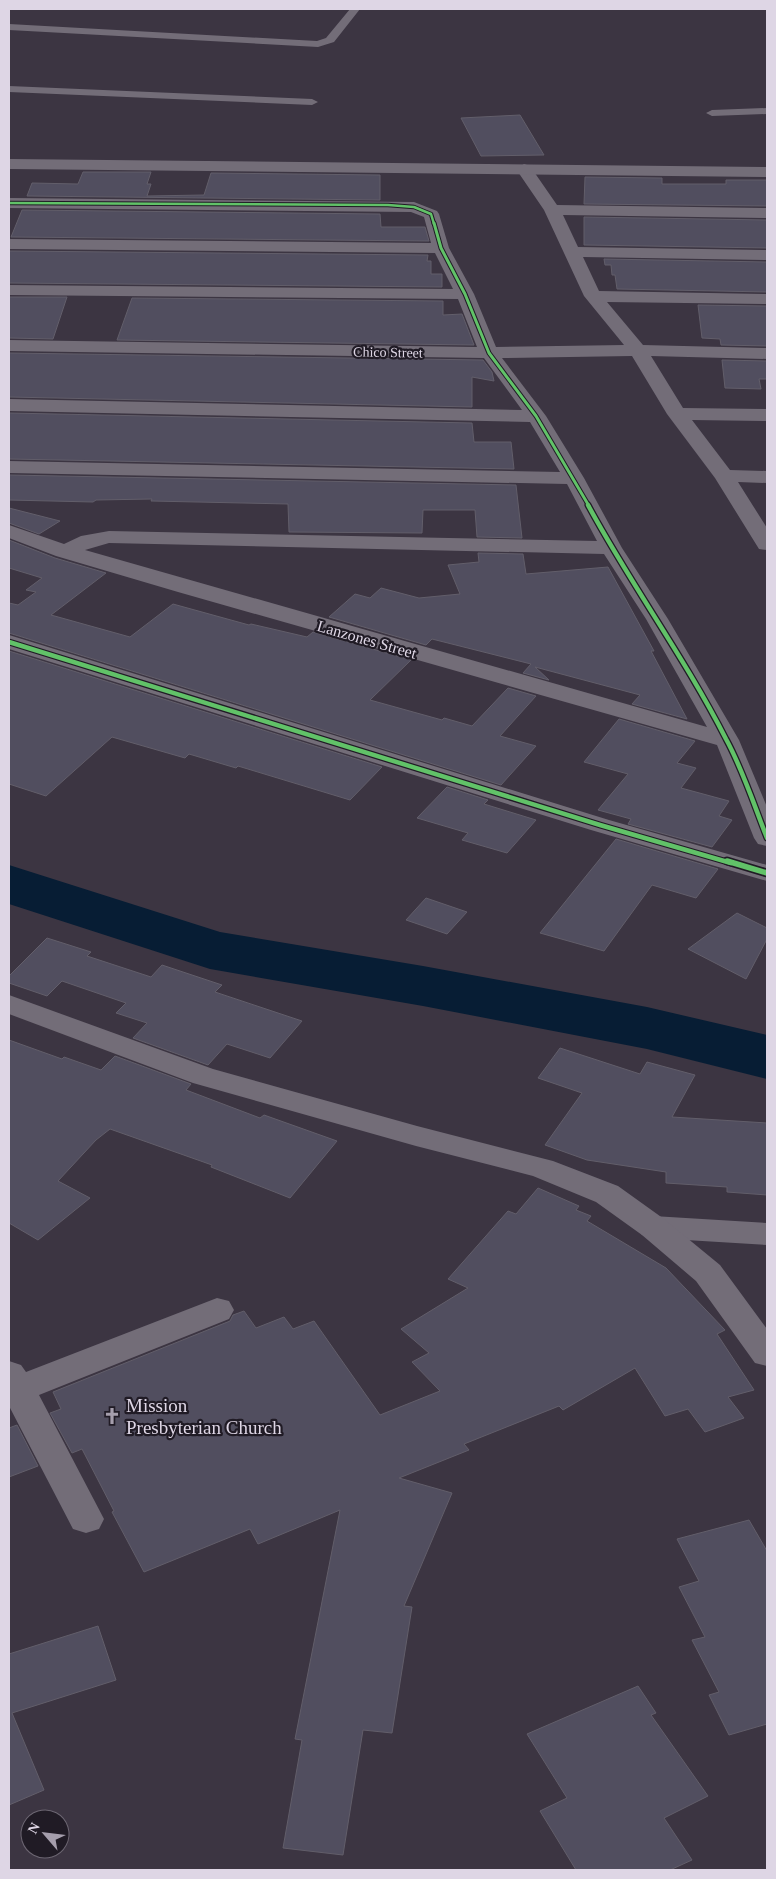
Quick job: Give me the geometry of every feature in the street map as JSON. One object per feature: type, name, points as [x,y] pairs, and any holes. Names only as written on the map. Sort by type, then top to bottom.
[{"type":"street","points":[[9,164],[767,172]]},
{"type":"street","points":[[524,169],[552,210],[593,296],[638,350],[677,414],[724,476],[767,544]]},
{"type":"street","points":[[9,203],[388,205],[414,207],[431,214],[440,248],[465,294],[489,353],[536,416],[574,478],[611,548],[657,619],[727,740],[767,838]]},
{"type":"street","points":[[552,210],[767,213]]},
{"type":"street","points":[[9,244],[440,248]]},
{"type":"street","points":[[573,252],[767,255]]},
{"type":"street","points":[[9,290],[465,294]]},
{"type":"street","points":[[593,296],[767,299]]},
{"type":"street","name":"Chico Street","points":[[9,346],[489,353],[638,350],[767,353]]},
{"type":"street","points":[[9,405],[536,416]]},
{"type":"street","points":[[677,414],[767,415]]},
{"type":"street","points":[[9,467],[574,478]]},
{"type":"street","points":[[724,476],[767,477]]},
{"type":"street","name":"Lanzones Street","points":[[9,531],[64,552],[727,740]]},
{"type":"street","points":[[64,552],[89,541],[118,537],[611,548]]},
{"type":"street","points":[[9,642],[600,825],[767,873]]},
{"type":"street","points":[[9,1004],[203,1076],[416,1136],[542,1168],[607,1194],[653,1227],[708,1273],[767,1354]]},
{"type":"street","points":[[653,1227],[767,1234]]},
{"type":"street","points":[[86,1520],[12,1385],[217,1310]]},
{"type":"lane","points":[[9,27],[318,44],[330,40],[355,9]]},
{"type":"lane","points":[[9,89],[312,102]]},
{"type":"lane","points":[[712,114],[767,111]]},
{"type":"building","points":[[520,115],[544,155],[481,156],[461,118]]},
{"type":"building","points":[[83,172],[151,172],[147,184],[151,184],[147,196],[204,195],[211,173],[380,175],[380,200],[27,196],[32,183],[78,184]]},
{"type":"building","points":[[585,177],[662,178],[662,184],[726,184],[726,180],[767,180],[767,206],[584,204]]},
{"type":"building","points":[[22,210],[380,214],[381,227],[425,227],[429,241],[11,237]]},
{"type":"building","points":[[584,217],[767,220],[767,248],[584,245]]},
{"type":"building","points":[[9,251],[428,255],[427,261],[431,261],[431,274],[442,274],[442,287],[9,283]]},
{"type":"building","points":[[604,259],[767,262],[767,292],[617,289],[611,265],[605,265]]},
{"type":"building","points":[[9,297],[67,297],[53,339],[9,338]]},
{"type":"building","points":[[132,298],[443,301],[443,315],[462,314],[474,345],[117,340]]},
{"type":"building","points":[[698,305],[767,306],[767,346],[721,345],[720,339],[702,338]]},
{"type":"building","points":[[9,353],[483,360],[492,372],[494,381],[472,377],[472,407],[9,397]]},
{"type":"building","points":[[722,360],[767,361],[767,379],[759,379],[761,389],[725,388]]},
{"type":"building","points":[[9,413],[472,423],[474,442],[511,442],[514,469],[9,459]]},
{"type":"building","points":[[9,475],[516,485],[522,538],[477,537],[475,510],[423,510],[422,533],[289,532],[288,504],[151,501],[152,499],[96,500],[93,502],[9,500]]},
{"type":"building","points":[[9,508],[60,521],[39,534],[9,523]]},
{"type":"building","points":[[9,540],[55,558],[106,573],[51,615],[130,637],[173,604],[249,625],[307,637],[313,632],[411,660],[370,700],[442,720],[444,718],[472,726],[508,688],[536,696],[500,736],[536,746],[501,785],[9,633],[9,603],[18,605],[36,592],[26,590],[42,578],[9,568]]},
{"type":"building","points":[[478,553],[523,554],[526,574],[608,567],[654,651],[651,651],[687,719],[632,704],[640,695],[535,667],[549,680],[523,673],[531,664],[432,639],[426,645],[329,617],[355,594],[370,598],[381,588],[419,598],[460,594],[448,565],[479,562]]},
{"type":"building","points":[[9,651],[382,767],[350,800],[238,766],[236,768],[189,754],[185,758],[112,737],[46,796],[9,784]]},
{"type":"building","points":[[619,719],[695,741],[677,763],[696,768],[681,788],[729,801],[719,816],[732,820],[712,847],[628,824],[631,819],[598,810],[628,774],[584,762]]},
{"type":"building","points":[[447,787],[488,800],[484,804],[536,820],[507,853],[462,840],[468,833],[417,818]]},
{"type":"building","points":[[616,839],[718,869],[696,898],[652,885],[604,951],[540,933]]},
{"type":"building","points":[[426,898],[467,912],[447,934],[406,920]]},
{"type":"building","points":[[737,913],[767,928],[767,939],[746,979],[688,949]]},
{"type":"building","points":[[47,938],[91,952],[87,956],[151,977],[162,965],[222,985],[215,992],[302,1021],[270,1058],[227,1044],[208,1065],[133,1038],[147,1023],[116,1013],[126,1003],[62,981],[47,996],[9,983],[9,976]]},
{"type":"building","points":[[9,1040],[62,1059],[64,1057],[101,1070],[115,1056],[191,1084],[186,1090],[260,1118],[264,1115],[337,1141],[290,1198],[211,1167],[212,1165],[110,1129],[96,1140],[58,1181],[90,1198],[38,1240],[9,1223]]},
{"type":"building","points":[[560,1048],[640,1074],[647,1062],[695,1075],[672,1117],[767,1123],[767,1195],[727,1192],[727,1187],[666,1183],[666,1172],[587,1160],[545,1145],[582,1093],[538,1078]]},
{"type":"building","points":[[538,1188],[579,1206],[576,1210],[591,1216],[587,1221],[666,1268],[725,1330],[717,1334],[754,1390],[728,1397],[744,1418],[705,1432],[688,1409],[665,1416],[635,1368],[563,1410],[559,1406],[464,1444],[469,1450],[399,1478],[452,1493],[404,1606],[412,1607],[392,1733],[363,1730],[343,1855],[283,1848],[302,1740],[295,1739],[340,1510],[258,1544],[250,1529],[144,1572],[112,1512],[114,1511],[82,1449],[72,1453],[50,1413],[61,1409],[53,1392],[230,1321],[233,1315],[244,1311],[256,1328],[284,1317],[293,1329],[314,1321],[380,1415],[440,1391],[412,1362],[429,1353],[401,1329],[468,1288],[448,1279],[508,1211],[516,1214]]},
{"type":"building","points":[[17,1425],[38,1466],[9,1477],[9,1428]]},
{"type":"building","points":[[749,1520],[767,1551],[767,1724],[729,1735],[709,1695],[719,1692],[692,1640],[705,1637],[679,1587],[699,1581],[677,1539]]},
{"type":"building","points":[[98,1626],[116,1680],[12,1713],[44,1790],[9,1805],[9,1654]]},
{"type":"building","points":[[638,1686],[656,1713],[651,1715],[708,1796],[664,1818],[692,1860],[670,1870],[576,1870],[540,1811],[567,1798],[527,1734]]},
{"type":"waterway","points":[[9,884],[210,950],[423,986],[647,1028],[767,1057]]},
{"type":"cycle path","points":[[9,203],[388,205],[414,207],[431,214],[441,248],[465,294],[489,353],[536,416],[574,478],[611,548],[657,619],[727,740],[767,838]]},
{"type":"cycle path","points":[[9,642],[600,825],[767,873]]},
{"type":"place","name":"Mission Presbyterian Church","points":[[112,1416]]}]
